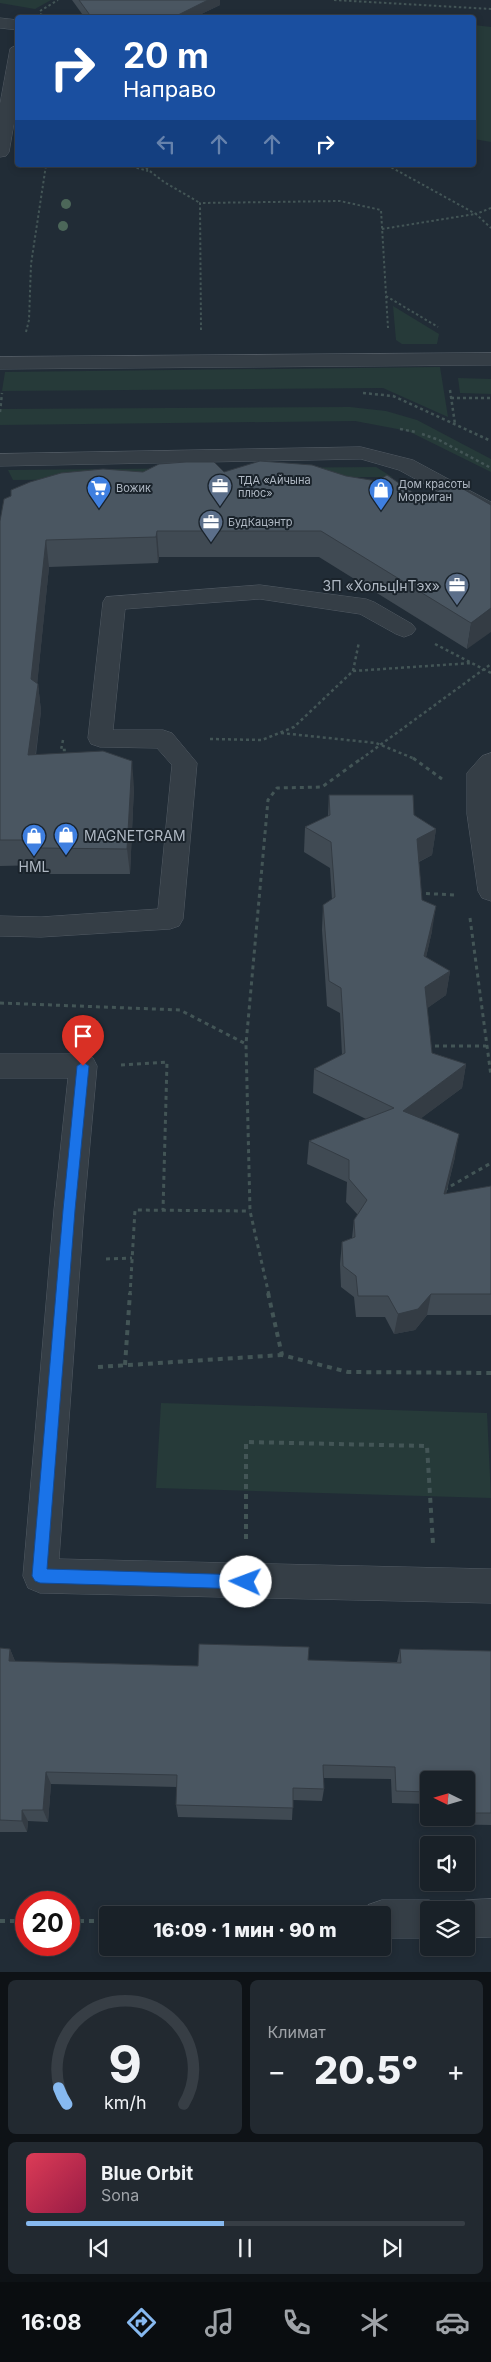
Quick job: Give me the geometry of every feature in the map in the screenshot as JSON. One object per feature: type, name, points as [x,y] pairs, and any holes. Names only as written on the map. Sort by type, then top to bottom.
[{"type":"lane","points":[[0,23],[15,26]]},
{"type":"lane","points":[[0,152],[15,63]]},
{"type":"lane","points":[[0,363],[491,359]]},
{"type":"lane","points":[[0,460],[361,453],[406,465],[491,511]]},
{"type":"lane","points":[[0,926],[41,927],[170,919],[185,763],[163,739],[100,738],[114,602],[260,592],[366,607],[404,629]]},
{"type":"lane","points":[[491,762],[479,772],[480,814],[491,890]]},
{"type":"lane","points":[[0,1066],[83,1066],[40,1576],[491,1586]]},
{"type":"lane","points":[[475,1919],[491,1918]]},
{"type":"lane","points":[[391,1919],[420,1919]]},
{"type":"path","points":[[36,15],[37,12],[58,0]]},
{"type":"path","points":[[334,0],[491,9]]},
{"type":"path","points":[[26,335],[29,320],[31,264],[46,167]]},
{"type":"path","points":[[133,167],[150,172]]},
{"type":"path","points":[[144,167],[200,203],[340,201],[381,210],[389,332]]},
{"type":"path","points":[[391,167],[476,214],[491,228]]},
{"type":"path","points":[[200,203],[200,361]]},
{"type":"path","points":[[382,230],[476,214],[491,208]]},
{"type":"path","points":[[386,296],[446,332],[445,360],[456,424]]},
{"type":"path","points":[[354,393],[393,396],[491,441]]},
{"type":"path","points":[[452,398],[491,398]]},
{"type":"path","points":[[404,629],[491,673]]},
{"type":"path","points":[[163,739],[262,740],[294,727],[353,671],[472,662]]},
{"type":"path","points":[[282,1355],[250,1211],[246,1044],[268,800],[277,788],[284,786],[322,787],[491,664]]},
{"type":"path","points":[[64,731],[61,750],[71,750]]},
{"type":"path","points":[[280,733],[376,743],[411,756],[449,784]]},
{"type":"path","points":[[416,892],[458,896]]},
{"type":"path","points":[[0,1003],[180,1010],[246,1044]]},
{"type":"path","points":[[425,1046],[486,1046]]},
{"type":"path","points":[[83,1066],[167,1062],[163,1210]]},
{"type":"path","points":[[491,1068],[491,1076]]},
{"type":"path","points":[[438,1193],[491,1163]]},
{"type":"path","points":[[125,1365],[135,1210],[250,1211]]},
{"type":"path","points":[[56,1369],[282,1355],[348,1372],[491,1373]]},
{"type":"path","points":[[246,1582],[246,1442],[255,1442],[427,1446],[436,1586]]},
{"type":"path","points":[[0,1921],[15,1921]]},
{"type":"path","points":[[80,1921],[99,1921]]},
{"type":"green space","points":[[0,0],[51,0],[35,9],[0,3]]},
{"type":"green space","points":[[476,25],[491,27],[491,142],[476,139]]},
{"type":"green space","points":[[393,306],[439,334],[437,344],[402,344],[396,340]]},
{"type":"green space","points":[[440,367],[448,417],[383,388],[2,391],[5,372]]},
{"type":"green space","points":[[458,378],[491,379],[491,394],[460,393]]},
{"type":"green space","points":[[350,407],[386,411],[417,420],[491,459],[491,472],[408,431],[355,421],[0,425],[0,409]]},
{"type":"green space","points":[[376,467],[392,477],[254,477],[255,468]]},
{"type":"green space","points":[[214,468],[215,478],[13,480],[8,470]]},
{"type":"green space","points":[[161,1403],[487,1413],[491,1498],[156,1488]]},
{"type":"building","points":[[79,0],[208,0],[178,15],[90,15]]},
{"type":"building","points":[[260,461],[312,465],[346,476],[377,481],[387,475],[424,500],[451,482],[491,505],[491,608],[471,623],[321,531],[157,531],[156,537],[46,540],[31,679],[38,684],[28,755],[103,751],[132,761],[127,849],[41,848],[41,840],[0,840],[0,521],[4,499],[11,496],[11,490],[61,473],[103,469],[143,472],[159,464],[186,462],[214,462],[224,472]]},
{"type":"building","points":[[329,795],[413,795],[414,815],[436,829],[417,839],[422,900],[436,906],[424,956],[450,971],[425,987],[432,1053],[466,1064],[403,1111],[459,1134],[444,1194],[491,1186],[491,1294],[431,1294],[418,1309],[398,1314],[388,1296],[358,1296],[356,1276],[343,1266],[342,1242],[355,1237],[354,1220],[367,1200],[349,1179],[349,1160],[309,1141],[394,1108],[314,1069],[345,1053],[341,988],[329,981],[323,905],[335,897],[331,842],[305,827],[330,815]]},
{"type":"building","points":[[199,1644],[309,1647],[308,1660],[401,1663],[400,1649],[491,1651],[491,1813],[475,1813],[475,1771],[420,1771],[420,1792],[396,1791],[395,1767],[323,1765],[324,1789],[293,1788],[293,1808],[176,1805],[177,1775],[46,1772],[43,1810],[22,1810],[22,1821],[0,1820],[0,1648],[10,1649],[9,1661],[198,1666]]},
{"type":"place","name":"ТДА «Айчына плюс»","points":[[220,507]]},
{"type":"place","name":"Вожик","points":[[99,509]]},
{"type":"place","name":"Дом красоты Морриган","points":[[381,511]]},
{"type":"place","name":"БудКацэнтр","points":[[211,543]]},
{"type":"place","name":"ЗП «ХольцIнТэх»","points":[[457,606]]},
{"type":"place","name":"MAGNETGRAM","points":[[66,856]]},
{"type":"place","name":"HML","points":[[34,857]]},
{"type":"route","points":[[83,1066],[69,1210],[40,1576],[246,1582]]}]
